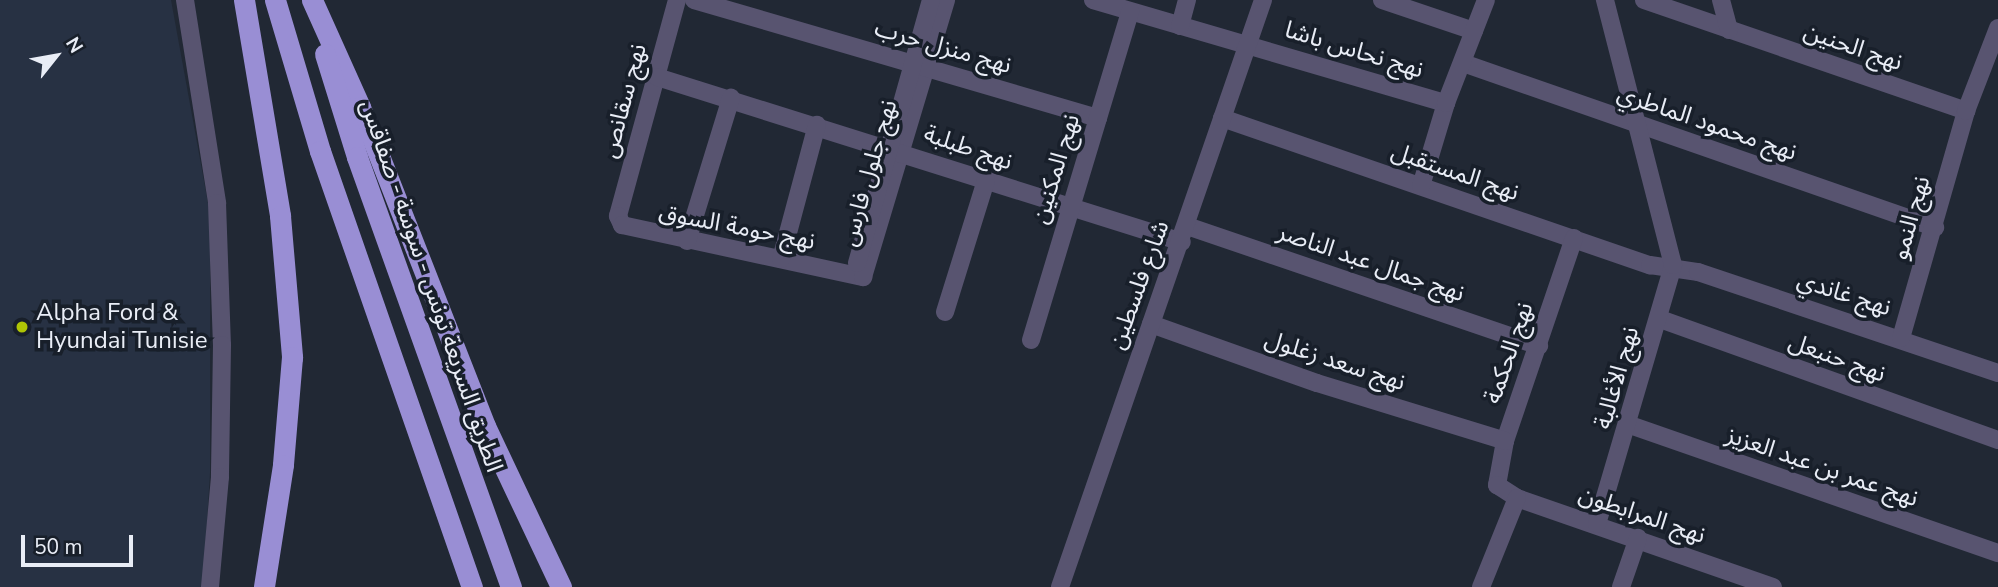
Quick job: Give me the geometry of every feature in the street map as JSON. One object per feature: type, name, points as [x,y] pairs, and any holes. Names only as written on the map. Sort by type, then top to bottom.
[{"type":"highway","points":[[244,0],[280,216],[292,358],[283,465],[264,587]]},
{"type":"highway","points":[[275,0],[320,151],[472,587]]},
{"type":"highway","points":[[311,0],[359,107],[485,426],[561,587]]},
{"type":"highway","name":"الطريق السريعة تونس - سوسة - صفاقس","points":[[311,0],[357,157],[511,587]]},
{"type":"street","points":[[184,0],[216,203],[222,345],[220,464],[210,587]]},
{"type":"street","name":"نهج سقانص","points":[[618,216],[677,0]]},
{"type":"street","name":"نهج منزل حرب","points":[[694,0],[1098,118]]},
{"type":"street","name":"نهج جلول فارس","points":[[854,275],[896,150],[918,66],[931,0]]},
{"type":"street","name":"نهج جلول فارس","points":[[918,66],[946,0]]},
{"type":"street","points":[[1180,26],[1187,0]]},
{"type":"street","name":"شارع فلسطين","points":[[1060,587],[1185,234],[1264,0]]},
{"type":"street","points":[[1382,0],[1474,31]]},
{"type":"street","points":[[1421,186],[1446,103],[1486,0]]},
{"type":"street","name":"نهج الأغالبة","points":[[1597,524],[1630,425],[1673,270],[1605,0]]},
{"type":"street","name":"نهج الحنين","points":[[1646,0],[1966,111]]},
{"type":"street","points":[[1721,0],[1729,30]]},
{"type":"street","name":"نهج نحاس باشا","points":[[1101,1],[1130,12],[1446,103]]},
{"type":"street","name":"نهج المكنين","points":[[1031,340],[1130,12]]},
{"type":"street","name":"نهج النمو","points":[[1901,338],[1936,227],[1966,111],[1998,28]]},
{"type":"street","name":"نهج محمود الماطري","points":[[1463,63],[1635,125],[1936,227]]},
{"type":"street","name":"نهج طبلبة","points":[[657,77],[896,150],[1069,208],[1185,234]]},
{"type":"street","points":[[687,241],[731,98]]},
{"type":"street","name":"نهج المستقبل","points":[[1222,118],[1673,270]]},
{"type":"street","points":[[782,259],[817,125]]},
{"type":"street","points":[[945,312],[986,180]]},
{"type":"street","name":"نهج حومة السوق","points":[[618,216],[622,225],[634,231],[854,275]]},
{"type":"street","name":"نهج جمال عبد الناصر","points":[[1185,234],[1539,346]]},
{"type":"street","name":"نهج الحكمة","points":[[1497,485],[1505,441],[1574,238]]},
{"type":"street","name":"نهج غاندي","points":[[1673,270],[1698,272],[1901,338],[1998,373]]},
{"type":"street","name":"نهج حنبعل","points":[[1660,319],[1998,440]]},
{"type":"street","name":"نهج سعد زغلول","points":[[1151,324],[1317,383],[1505,441]]},
{"type":"street","name":"نهج عمر بن عبد العزيز","points":[[1630,425],[1998,553]]},
{"type":"street","name":"نهج المرابطون","points":[[1497,485],[1517,498],[1638,538],[1765,586]]},
{"type":"street","points":[[1481,587],[1517,498]]},
{"type":"street","points":[[1620,587],[1638,538]]},
{"type":"shaded area","points":[[0,0],[171,0],[210,214],[210,473],[203,587],[0,587]]},
{"type":"place","name":"Alpha Ford & Hyundai Tunisie","points":[[22,327]]}]
